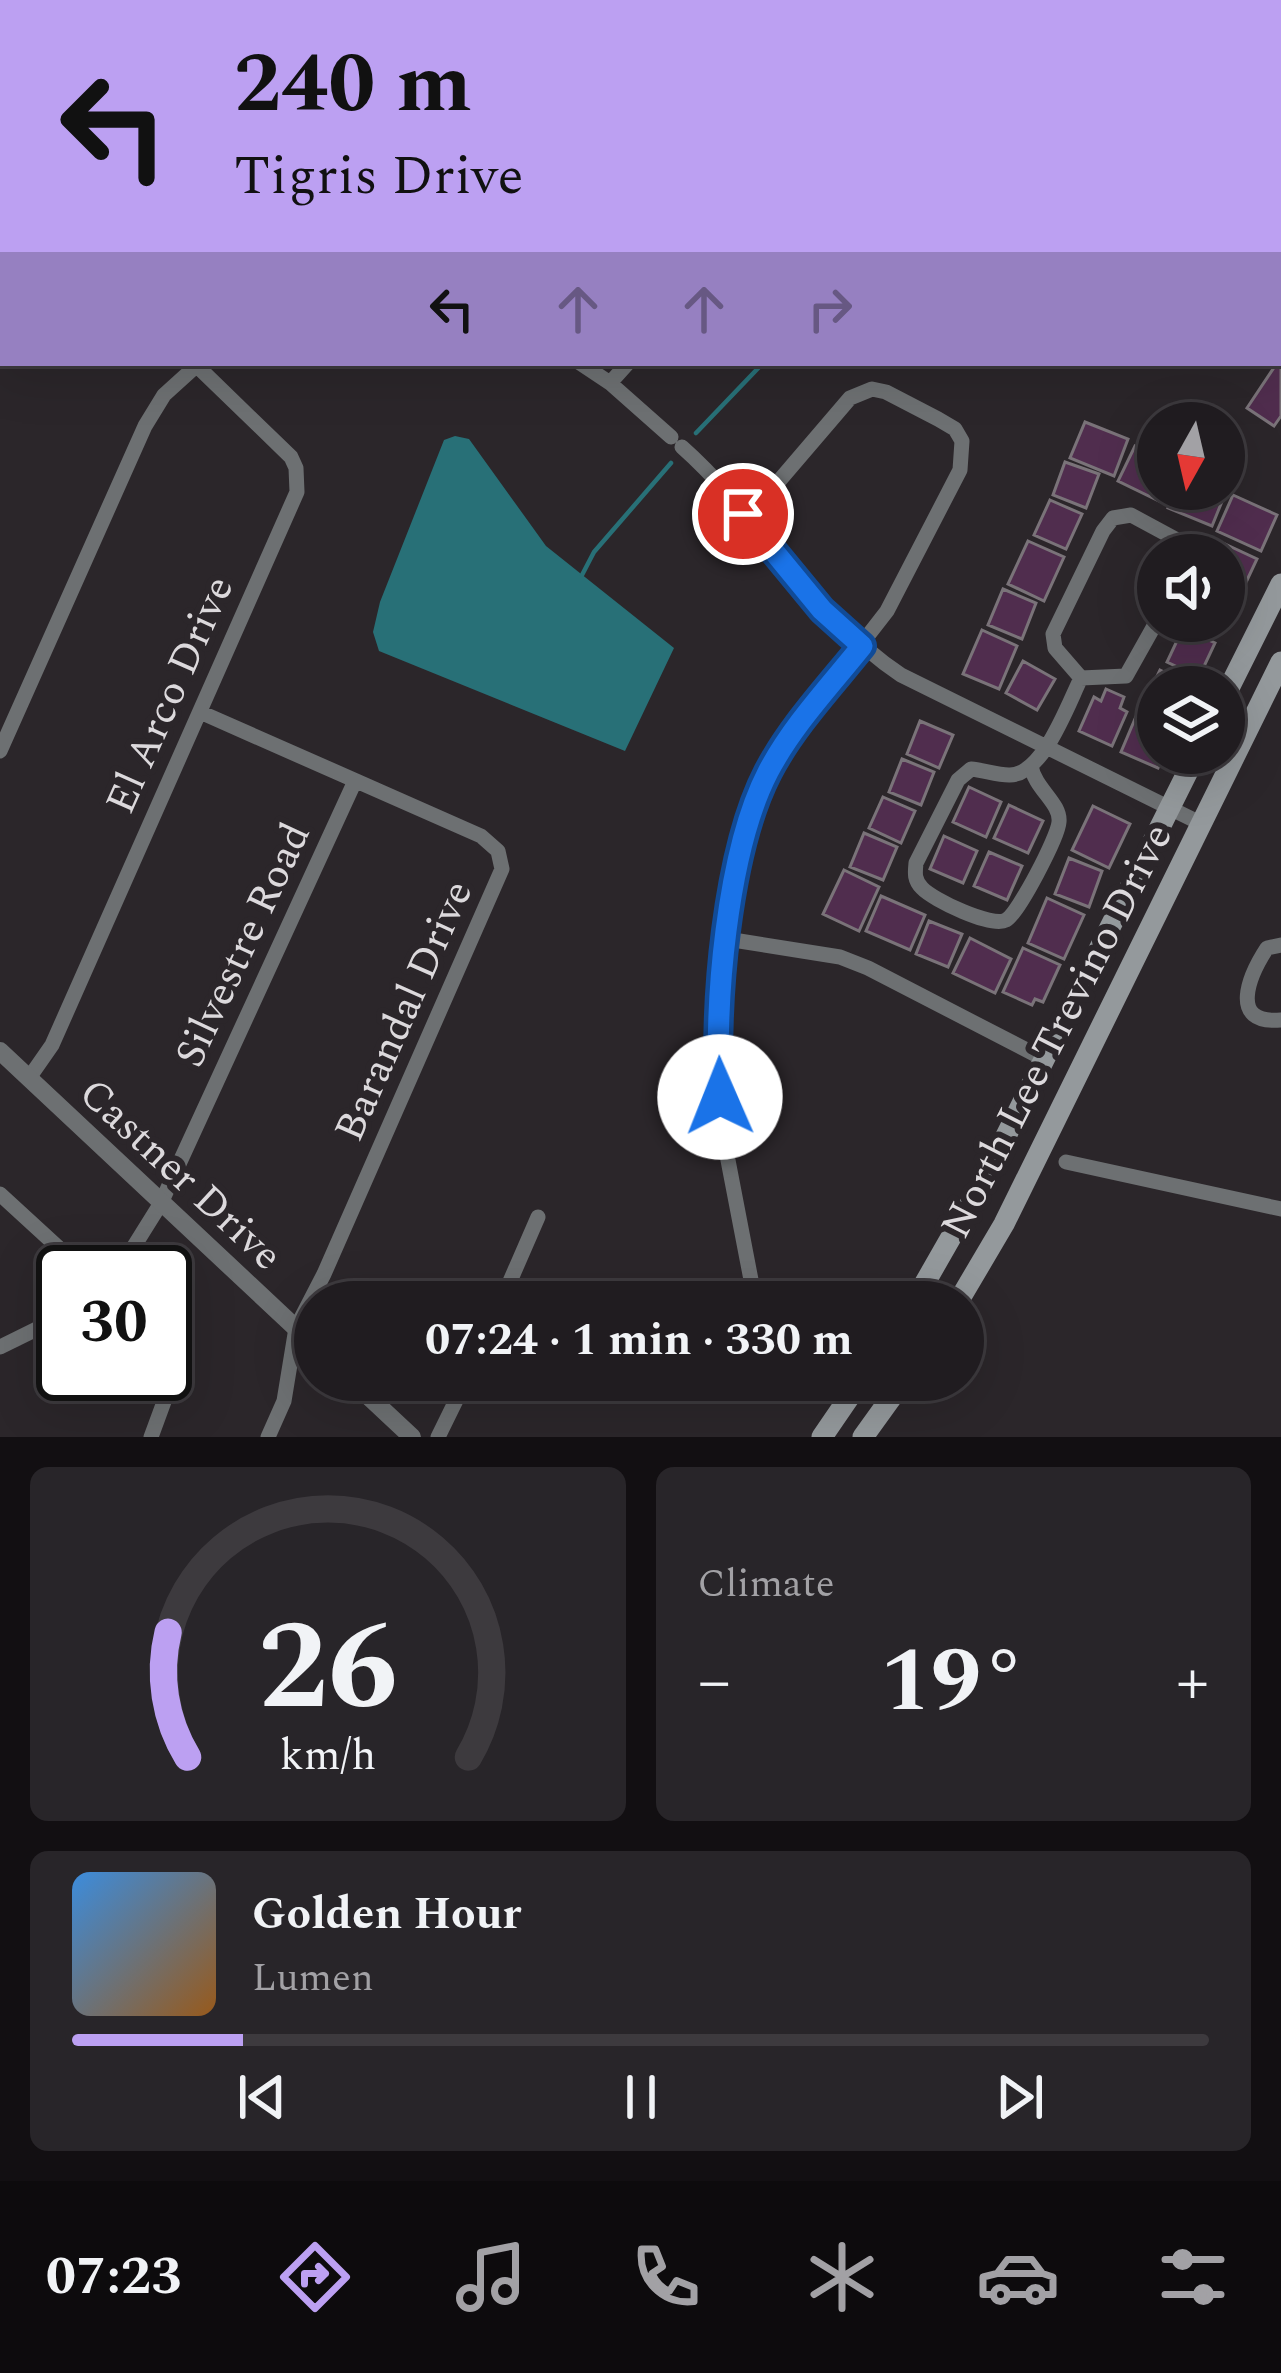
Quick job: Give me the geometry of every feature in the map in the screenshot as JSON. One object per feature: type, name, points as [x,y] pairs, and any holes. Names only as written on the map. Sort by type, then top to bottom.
[{"type":"main road","points":[[1240,666],[1281,584]]},
{"type":"main road","name":"North Lee Trevino Drive","points":[[970,1281],[1004,1224],[1281,662]]},
{"type":"main road","name":"North Lee Trevino Drive","points":[[926,1281],[986,1176],[1186,774]]},
{"type":"main road","points":[[822,1437],[847,1401]]},
{"type":"main road","points":[[863,1437],[889,1401]]},
{"type":"street","points":[[0,751],[145,426],[164,395],[193,366]]},
{"type":"street","name":"El Arco Drive","points":[[29,1078],[52,1045],[297,491],[296,469],[283,448],[197,366]]},
{"type":"street","points":[[584,366],[712,474],[822,610],[901,675],[1202,824]]},
{"type":"street","points":[[610,383],[625,366]]},
{"type":"street","points":[[743,514],[779,481],[850,398],[872,389],[956,429],[963,452],[960,470],[887,611],[786,741],[766,775],[745,836],[719,1015],[719,1086],[722,1129],[751,1281]]},
{"type":"street","points":[[1081,678],[1054,648],[1053,634],[1103,531],[1113,518],[1131,515],[1166,534]]},
{"type":"street","points":[[1081,678],[1126,676],[1145,642]]},
{"type":"street","points":[[1031,766],[1034,782],[1057,808],[1059,825],[1018,909],[1007,920],[991,924],[924,891],[915,878],[916,862],[958,780],[971,769],[1010,776],[1031,766],[1046,748],[1081,678]]},
{"type":"street","name":"Barandal Drive","points":[[200,712],[482,836],[498,851],[502,869],[319,1281]]},
{"type":"street","name":"Silvestre Road","points":[[135,1245],[161,1203],[355,781]]},
{"type":"street","points":[[727,939],[840,957],[1044,1059]]},
{"type":"street","points":[[1281,945],[1268,948],[1258,962],[1246,998],[1258,1016],[1281,1020]]},
{"type":"street","name":"Castner Drive","points":[[0,1051],[294,1326]]},
{"type":"street","points":[[1066,1162],[1281,1209]]},
{"type":"street","points":[[0,1194],[56,1245]]},
{"type":"street","points":[[510,1281],[538,1217]]},
{"type":"street","points":[[0,1347],[36,1329]]},
{"type":"street","name":"Barandal Drive","points":[[268,1437],[284,1401],[294,1340]]},
{"type":"street","points":[[151,1437],[164,1401]]},
{"type":"street","points":[[373,1401],[412,1437]]},
{"type":"street","points":[[438,1437],[456,1401]]},
{"type":"water","points":[[469,439],[546,546],[674,648],[625,751],[379,651],[373,632],[380,602],[444,440]]},
{"type":"building","points":[[1275,366],[1281,366],[1281,416],[1274,426],[1247,408]]},
{"type":"building","points":[[1085,422],[1128,439],[1114,476],[1070,458]]},
{"type":"building","points":[[1135,446],[1137,447],[1137,490],[1118,481]]},
{"type":"building","points":[[1065,462],[1099,474],[1086,508],[1053,495]]},
{"type":"building","points":[[1050,500],[1082,514],[1066,549],[1034,535]]},
{"type":"building","points":[[1245,500],[1277,515],[1261,551],[1245,544],[1245,534],[1217,531],[1226,510],[1245,510]]},
{"type":"building","points":[[1173,510],[1219,510],[1212,526]]},
{"type":"building","points":[[1028,541],[1064,557],[1044,601],[1008,584]]},
{"type":"building","points":[[1245,553],[1257,559],[1245,584]]},
{"type":"building","points":[[1003,589],[1036,603],[1022,639],[988,625]]},
{"type":"building","points":[[982,630],[1017,646],[999,689],[963,674]]},
{"type":"building","points":[[1176,642],[1215,643],[1204,666],[1167,662]]},
{"type":"building","points":[[1023,661],[1055,679],[1037,710],[1006,693]]},
{"type":"building","points":[[1106,689],[1124,697],[1120,708],[1127,712],[1112,746],[1079,731],[1094,697],[1101,701]]},
{"type":"building","points":[[1137,714],[1137,759],[1121,752]]},
{"type":"building","points":[[920,721],[953,735],[939,768],[907,754]]},
{"type":"building","points":[[902,759],[934,772],[921,805],[889,792]]},
{"type":"building","points":[[969,787],[1001,802],[986,837],[953,822]]},
{"type":"building","points":[[883,797],[915,811],[901,843],[869,828]]},
{"type":"building","points":[[1009,805],[1043,821],[1028,853],[994,838]]},
{"type":"building","points":[[1093,806],[1130,824],[1109,868],[1072,850]]},
{"type":"building","points":[[864,833],[897,847],[883,880],[850,867]]},
{"type":"building","points":[[944,836],[977,851],[963,883],[930,869]]},
{"type":"building","points":[[989,852],[1022,866],[1007,900],[974,886]]},
{"type":"building","points":[[1069,858],[1102,871],[1089,907],[1055,894]]},
{"type":"building","points":[[844,870],[879,887],[859,931],[823,914]]},
{"type":"building","points":[[881,896],[925,915],[910,950],[866,931]]},
{"type":"building","points":[[1047,898],[1084,915],[1064,959],[1028,943]]},
{"type":"building","points":[[929,921],[962,934],[948,967],[916,954]]},
{"type":"building","points":[[970,938],[1011,959],[995,993],[953,973]]},
{"type":"building","points":[[1023,948],[1060,965],[1043,1002],[1035,999],[1032,1005],[1003,992]]},
{"type":"waterway","points":[[696,433],[760,366]]},
{"type":"waterway","points":[[582,575],[594,552],[671,463]]},
{"type":"route","points":[[720,1097],[719,1015],[745,836],[766,775],[786,741],[862,646],[822,610],[743,514]]}]
